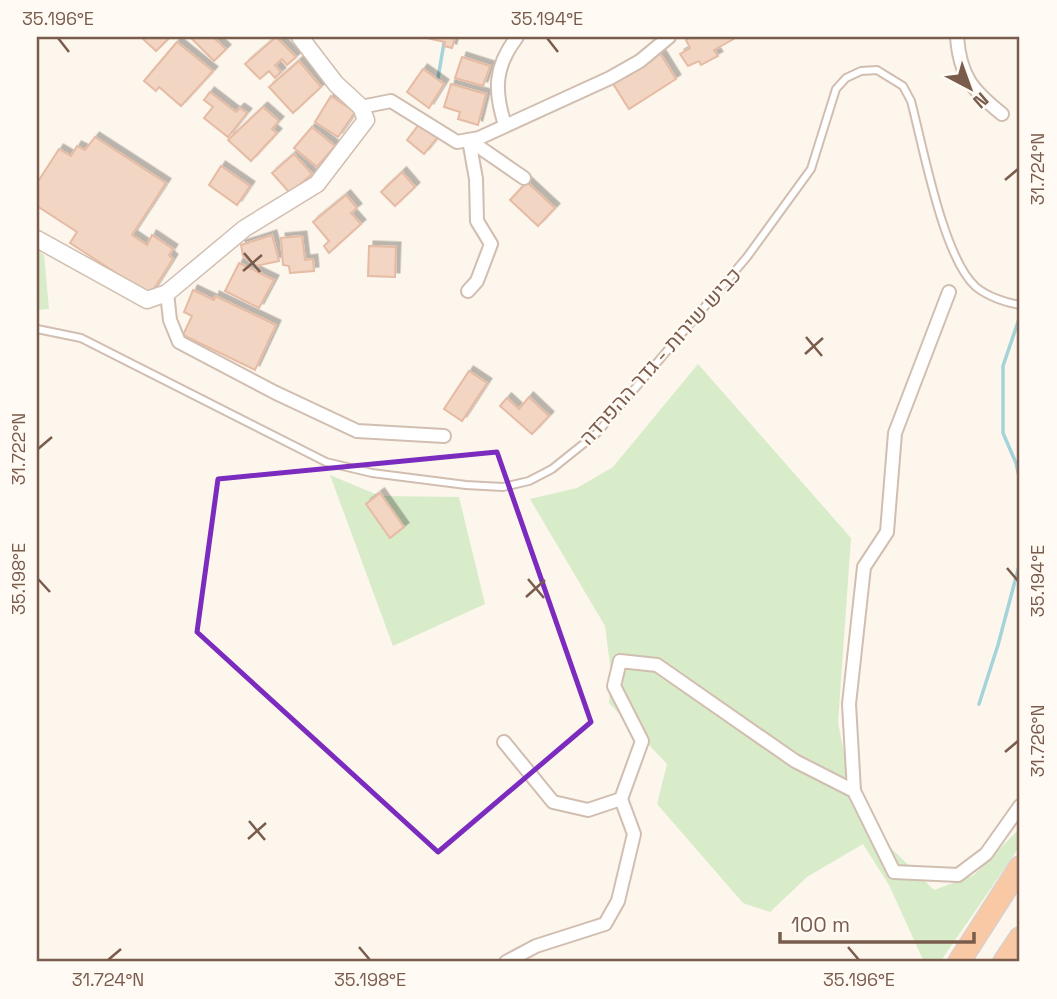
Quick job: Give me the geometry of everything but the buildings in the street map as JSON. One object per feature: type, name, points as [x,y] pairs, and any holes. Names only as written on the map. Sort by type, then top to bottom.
[{"type":"highway","points":[[959,962],[1020,867]]},
{"type":"highway","points":[[1004,962],[1020,938]]},
{"type":"street","points":[[37,239],[147,300],[167,293],[245,228],[317,184],[366,120],[361,107],[336,84],[300,37]]},
{"type":"street","points":[[505,125],[496,98],[501,60],[517,37]]},
{"type":"street","points":[[361,107],[391,100],[457,142],[469,140],[610,78],[640,61],[669,37]]},
{"type":"street","points":[[957,37],[958,53],[973,91],[1002,114]]},
{"type":"street","points":[[469,140],[524,178]]},
{"type":"street","points":[[468,291],[477,281],[491,244],[477,220],[476,179],[469,140]]},
{"type":"street","points":[[949,292],[895,433],[887,532],[864,567],[849,704],[854,791],[894,872],[958,874],[986,854],[1020,806]]},
{"type":"street","points":[[167,293],[170,320],[179,342],[276,393],[358,431],[444,436]]},
{"type":"street","points":[[506,962],[536,946],[605,924],[618,901],[634,834],[621,799],[642,741],[614,686],[620,661],[657,665],[795,761],[854,791]]},
{"type":"street","points":[[504,742],[553,802],[588,810],[621,799]]},
{"type":"lane","name":"כביש שירות - גדר ההפרדה","points":[[37,329],[81,338],[326,462],[372,473],[466,485],[503,486],[529,481],[552,470],[597,433],[747,257],[811,169],[836,89],[846,78],[861,71],[877,70],[903,86],[911,101],[952,248],[963,272],[977,288],[998,299],[1020,305]]},
{"type":"highlighted area","points":[[497,452],[591,722],[438,852],[197,632],[218,479]]},
{"type":"green space","points":[[37,250],[44,255],[49,309],[37,310]]},
{"type":"green space","points":[[698,364],[851,538],[838,723],[857,815],[934,890],[974,875],[1020,828],[1020,846],[940,962],[924,962],[889,885],[863,844],[807,877],[770,912],[743,903],[657,804],[667,764],[609,703],[611,672],[605,626],[530,499],[577,488],[613,467]]},
{"type":"green space","points":[[330,475],[380,496],[459,497],[485,604],[393,646]]},
{"type":"waterway","points":[[437,84],[445,37]]},
{"type":"waterway","points":[[1020,316],[1003,366],[1003,433],[1016,463],[1020,481]]},
{"type":"waterway","points":[[979,704],[1020,562]]}]
